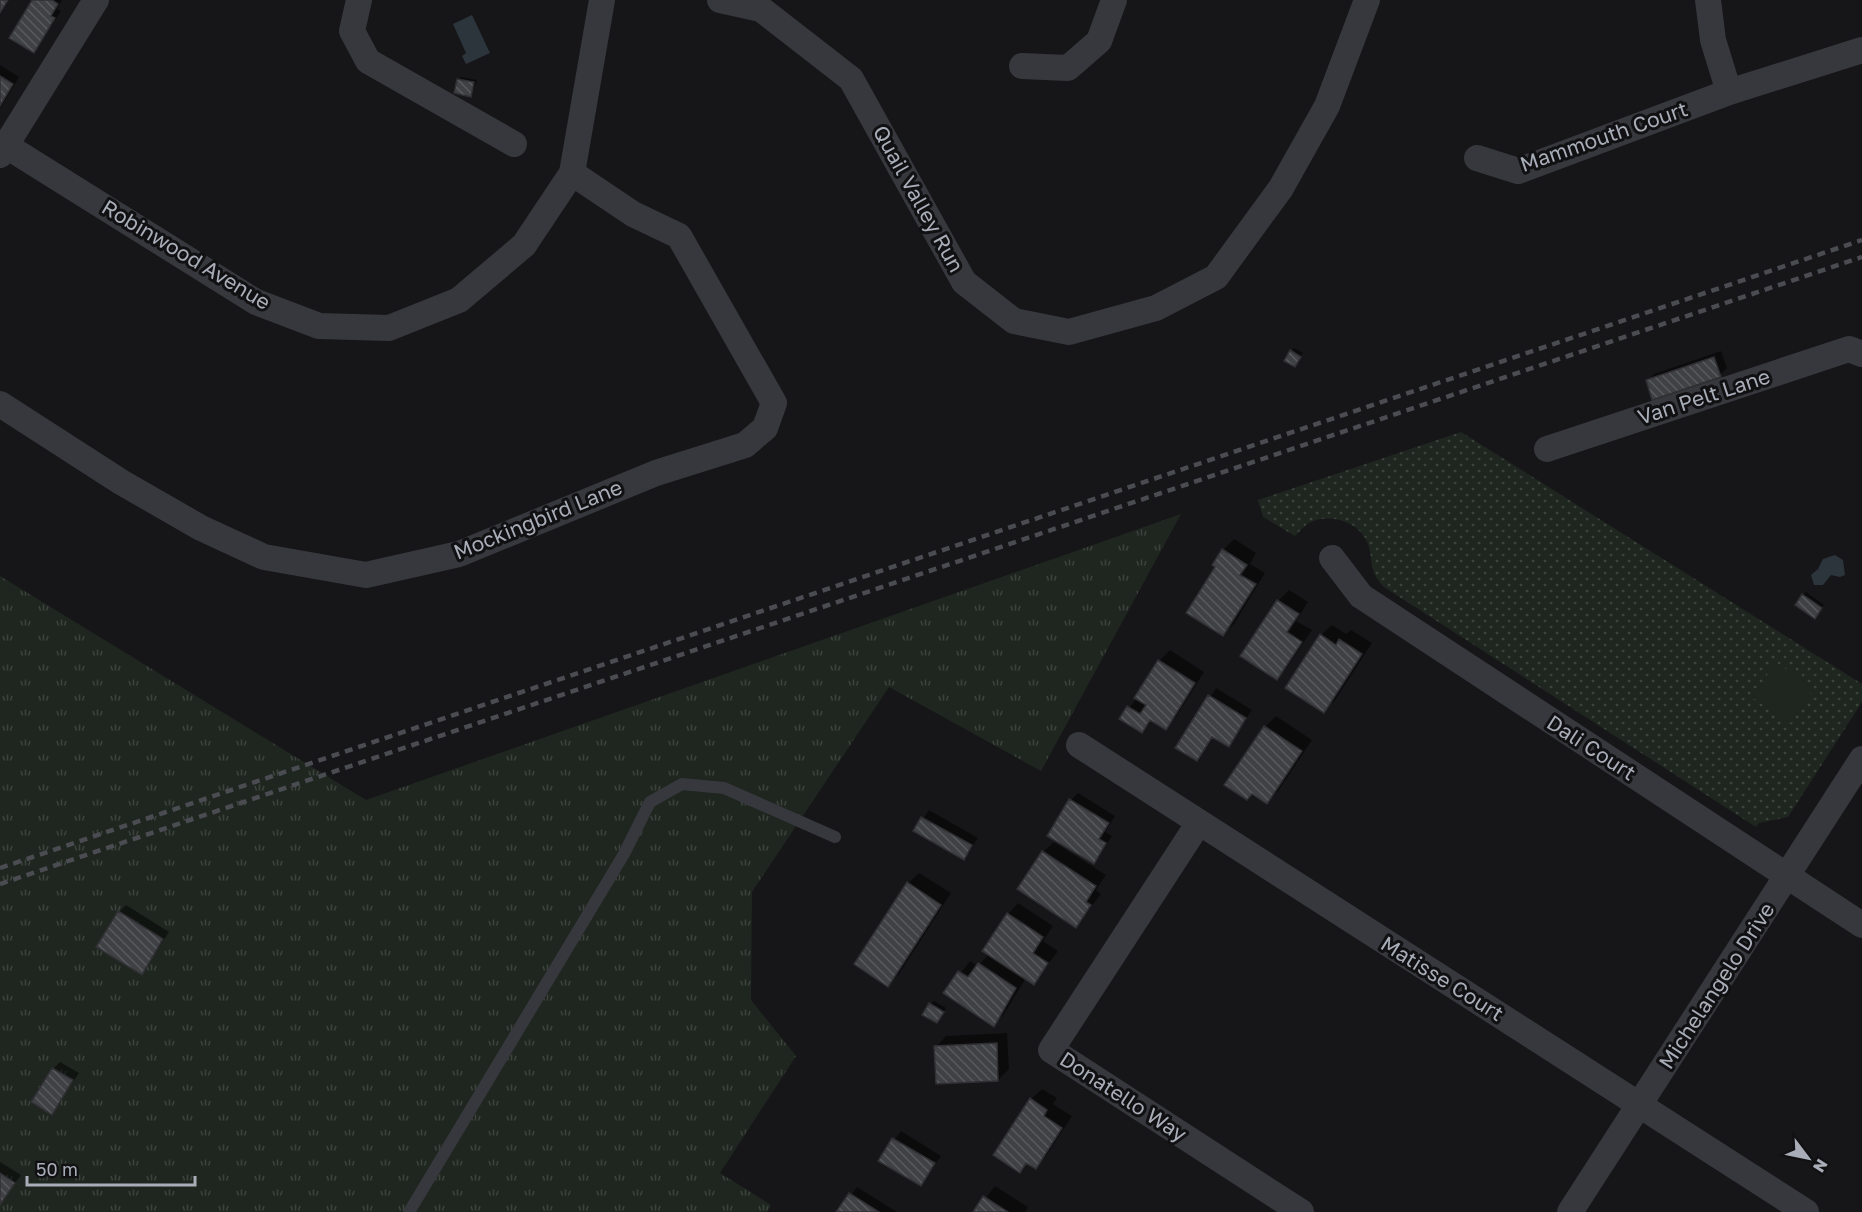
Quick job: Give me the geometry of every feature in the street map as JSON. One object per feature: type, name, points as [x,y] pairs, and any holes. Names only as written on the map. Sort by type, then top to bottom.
[{"type":"street","points":[[3,150],[96,0]]},
{"type":"street","points":[[359,0],[352,31],[368,61],[514,144]]},
{"type":"street","name":"Robinwood Avenue","points":[[3,150],[256,302],[319,326],[389,328],[459,300],[524,245],[572,173],[602,0]]},
{"type":"street","name":"Quail Valley Run","points":[[720,0],[761,9],[851,79],[964,282],[1014,321],[1069,332],[1156,308],[1216,277],[1281,188],[1327,105],[1367,0]]},
{"type":"street","points":[[1022,66],[1068,68],[1099,41],[1114,0]]},
{"type":"street","points":[[1708,0],[1713,40],[1729,92]]},
{"type":"street","name":"Mammouth Court","points":[[1477,159],[1518,171],[1729,92],[1862,50]]},
{"type":"street","name":"Mockingbird Lane","points":[[0,404],[121,482],[201,528],[264,557],[366,575],[459,554],[656,473],[745,445],[765,428],[774,404],[679,236],[633,214],[572,173]]},
{"type":"street","name":"Van Pelt Lane","points":[[1547,449],[1849,349],[1862,354]]},
{"type":"street","name":"Dali Court","points":[[1332,558],[1360,596],[1862,925]]},
{"type":"street","name":"Matisse Court","points":[[1078,745],[1806,1212]]},
{"type":"street","name":"Michelangelo Drive","points":[[1570,1212],[1862,759]]},
{"type":"street","name":"Donatello Way","points":[[1198,824],[1051,1050],[1301,1212]]},
{"type":"lane","points":[[409,1212],[624,854],[650,802],[682,784],[724,788],[835,837]]},
{"type":"green space","points":[[1461,432],[1862,684],[1862,702],[1788,817],[1759,823],[1756,827],[1384,587],[1373,571],[1368,544],[1364,536],[1351,525],[1335,519],[1317,520],[1307,524],[1295,536],[1263,517],[1258,500]]},
{"type":"green space","points":[[1181,514],[1041,771],[889,687],[752,892],[751,1000],[796,1056],[720,1173],[771,1205],[767,1212],[0,1212],[0,576],[366,800]]},
{"type":"green space","points":[[1775,662],[1814,687],[1791,723],[1753,698]]},
{"type":"shaded area","points":[[472,15],[490,53],[466,64],[462,56],[466,53],[453,24]]},
{"type":"shaded area","points":[[1835,555],[1843,560],[1845,575],[1840,577],[1831,575],[1823,585],[1814,585],[1811,575],[1818,569],[1823,559]]},
{"type":"building","points":[[0,0],[8,0],[0,13]]},
{"type":"building","points":[[32,0],[52,0],[58,4],[51,16],[55,18],[34,53],[9,38]]},
{"type":"building","points":[[0,76],[13,84],[0,106]]},
{"type":"building","points":[[457,79],[474,82],[471,97],[454,93]]},
{"type":"building","points":[[1290,350],[1301,357],[1295,367],[1284,361]]},
{"type":"building","points":[[1714,357],[1721,377],[1652,400],[1646,380]]},
{"type":"building","points":[[1222,549],[1247,565],[1240,575],[1256,584],[1223,636],[1186,613],[1215,567],[1212,565]]},
{"type":"building","points":[[1802,594],[1822,608],[1815,619],[1795,605]]},
{"type":"building","points":[[1277,600],[1299,614],[1287,632],[1302,642],[1277,680],[1240,656]]},
{"type":"building","points":[[1320,634],[1336,645],[1339,639],[1362,654],[1324,713],[1285,688]]},
{"type":"building","points":[[1158,660],[1195,683],[1166,730],[1150,720],[1142,733],[1119,719],[1127,706],[1140,714],[1146,705],[1134,698]]},
{"type":"building","points":[[1208,695],[1246,718],[1229,747],[1212,737],[1197,761],[1175,748]]},
{"type":"building","points":[[1264,726],[1302,751],[1267,804],[1252,794],[1247,800],[1224,785]]},
{"type":"building","points":[[1069,799],[1109,823],[1099,839],[1106,843],[1094,864],[1047,836]]},
{"type":"building","points":[[921,817],[972,845],[964,860],[913,831]]},
{"type":"building","points":[[1042,851],[1096,886],[1086,902],[1091,905],[1076,928],[1017,889]]},
{"type":"building","points":[[907,882],[941,905],[888,987],[854,964]]},
{"type":"building","points":[[118,911],[163,939],[142,975],[96,947]]},
{"type":"building","points":[[1007,913],[1043,937],[1033,953],[1048,963],[1034,985],[982,951]]},
{"type":"building","points":[[978,963],[1016,988],[994,1027],[943,993],[958,971],[968,977]]},
{"type":"building","points":[[929,1003],[944,1012],[937,1023],[922,1015]]},
{"type":"building","points":[[997,1043],[998,1081],[936,1084],[934,1046]]},
{"type":"building","points":[[52,1068],[73,1080],[52,1115],[31,1102]]},
{"type":"building","points":[[1030,1098],[1047,1110],[1044,1116],[1062,1128],[1036,1169],[1026,1163],[1020,1173],[993,1155]]},
{"type":"building","points":[[892,1138],[935,1163],[921,1186],[878,1161]]},
{"type":"building","points":[[0,1173],[15,1183],[0,1205]]},
{"type":"building","points":[[849,1193],[879,1212],[836,1212]]},
{"type":"building","points":[[983,1196],[1008,1212],[973,1212]]},
{"type":"railway","points":[[0,868],[1862,240]]},
{"type":"railway","points":[[0,884],[1862,257]]}]
